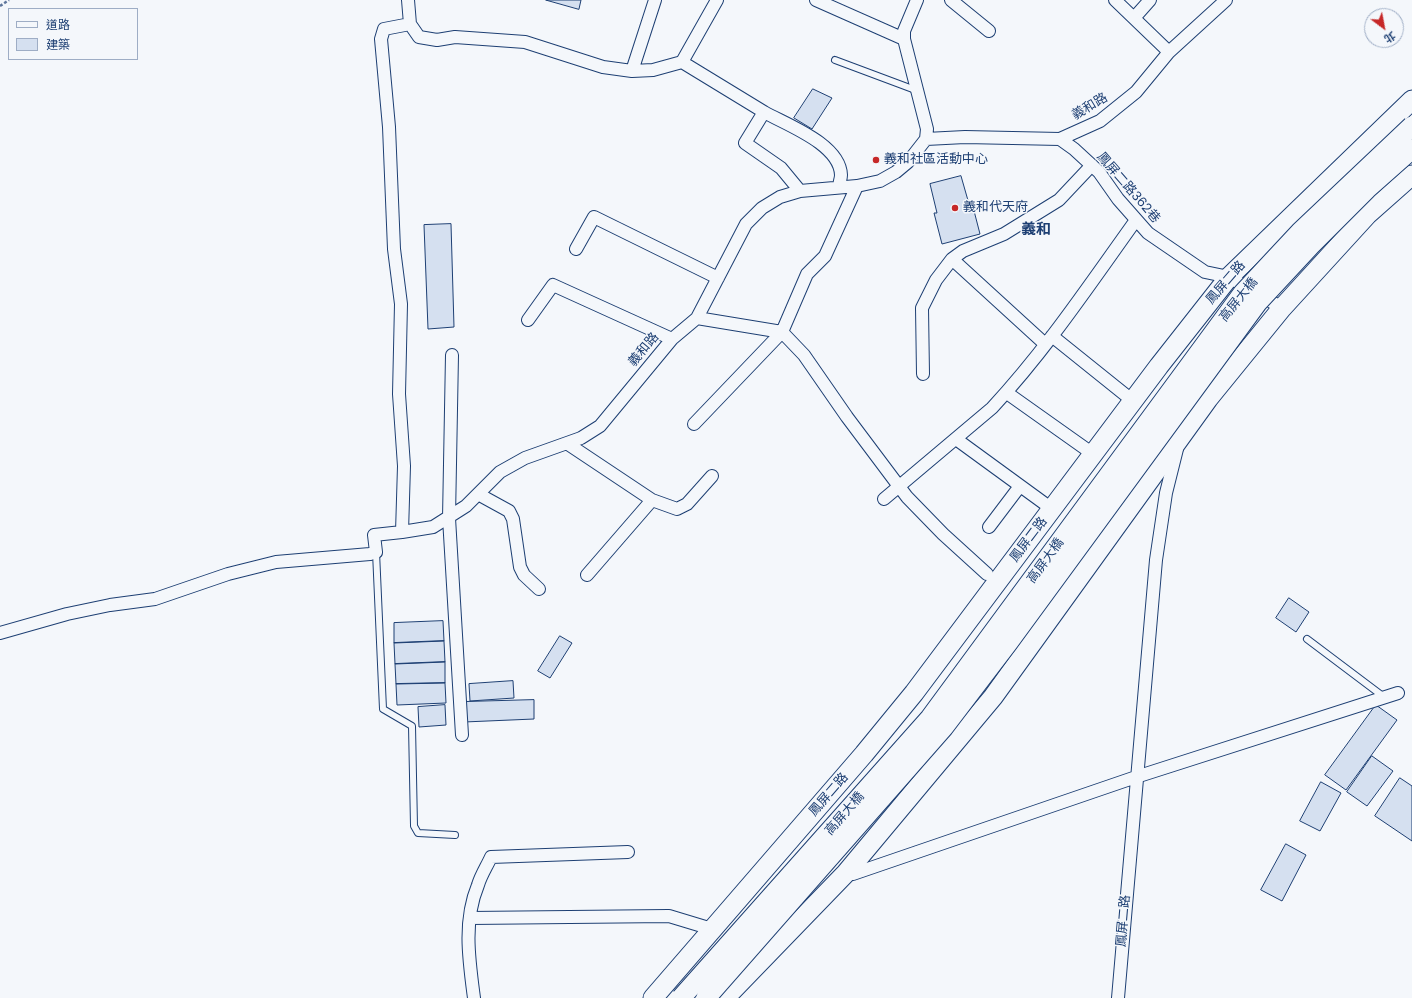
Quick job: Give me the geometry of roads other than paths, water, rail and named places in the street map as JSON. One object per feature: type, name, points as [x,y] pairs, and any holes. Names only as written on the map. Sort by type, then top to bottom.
[{"type":"main road","name":"鳳屏二路","points":[[655,995],[864,754],[914,693],[1133,401],[1229,277],[1412,100]]},
{"type":"main road","name":"高屏大橋","points":[[681,998],[930,718],[1243,293],[1300,232],[1412,126]]},
{"type":"main road","name":"高屏大橋","points":[[706,998],[948,721],[1008,643],[1258,302],[1311,245],[1367,189],[1412,149]]},
{"type":"main road","name":"鳳屏二路","points":[[726,998],[846,873],[993,697],[1180,440],[1208,399],[1282,308],[1367,215],[1412,175]]},
{"type":"street","points":[[408,0],[410,24],[419,37],[437,40],[455,37],[525,42],[603,67],[632,71],[652,70],[682,62],[717,0]]},
{"type":"street","points":[[632,71],[655,0]]},
{"type":"street","points":[[816,0],[904,39]]},
{"type":"street","points":[[916,0],[904,31],[904,39],[927,129],[926,139]]},
{"type":"street","points":[[951,0],[989,31]]},
{"type":"street","points":[[1115,0],[1168,52]]},
{"type":"street","points":[[1134,18],[1150,0]]},
{"type":"street","name":"義和路","points":[[376,552],[374,535],[433,527],[466,506],[500,472],[525,458],[568,444],[600,426],[672,339],[697,318],[746,224],[762,208],[780,197],[800,191],[857,186],[880,181],[896,172],[908,162],[926,139],[973,137],[1060,140],[1100,121],[1136,92],[1168,52],[1226,0]]},
{"type":"street","points":[[402,532],[404,476],[403,434],[399,394],[401,304],[394,250],[389,127],[381,39],[384,29],[410,24]]},
{"type":"street","points":[[682,62],[764,112],[809,135],[824,146],[837,161],[841,175],[839,187]]},
{"type":"street","points":[[764,112],[745,143],[781,168],[800,191]]},
{"type":"street","name":"鳳屏二路362巷","points":[[1060,140],[1074,149],[1092,165],[1148,233],[1204,272],[1229,277],[1282,308]]},
{"type":"street","points":[[924,374],[922,308],[936,280],[952,259],[962,251],[1004,234],[1059,200],[1092,165]]},
{"type":"street","points":[[694,424],[782,332],[807,274],[825,256],[857,186]]},
{"type":"street","points":[[576,249],[594,217],[718,278]]},
{"type":"street","points":[[884,499],[992,408],[1007,393],[1136,220]]},
{"type":"street","points":[[952,259],[1048,340],[1133,401]]},
{"type":"street","points":[[528,320],[553,285],[672,339]]},
{"type":"street","points":[[697,318],[782,332],[804,355],[847,418],[900,487],[943,534],[987,574]]},
{"type":"street","points":[[452,355],[449,518],[462,734]]},
{"type":"street","points":[[1007,393],[1093,454]]},
{"type":"street","points":[[956,439],[1052,509]]},
{"type":"street","name":"鳳屏二路","points":[[1118,998],[1156,560],[1166,493],[1180,440]]},
{"type":"street","points":[[568,444],[652,500],[677,509],[683,508],[712,476]]},
{"type":"street","points":[[989,526],[1020,486]]},
{"type":"street","points":[[478,494],[509,511],[513,519],[520,567],[524,575],[538,589]]},
{"type":"street","points":[[587,575],[652,500]]},
{"type":"street","points":[[0,633],[88,609],[155,599],[228,574],[276,562],[376,552]]},
{"type":"street","points":[[846,873],[853,874],[1136,777],[1398,693]]},
{"type":"street","points":[[474,998],[468,950],[470,918],[477,886],[491,857],[628,852]]},
{"type":"street","points":[[470,918],[669,916],[712,929]]},
{"type":"lane","points":[[835,60],[918,91]]},
{"type":"lane","points":[[376,552],[383,709],[412,726],[414,826],[418,832],[455,835]]},
{"type":"lane","points":[[1307,639],[1384,697]]},
{"type":"place","name":"義和社區活動中心","points":[[876,160]]},
{"type":"place","name":"義和代天府","points":[[955,208]]},
{"type":"district","name":"義和","points":[[1036,230]]}]
